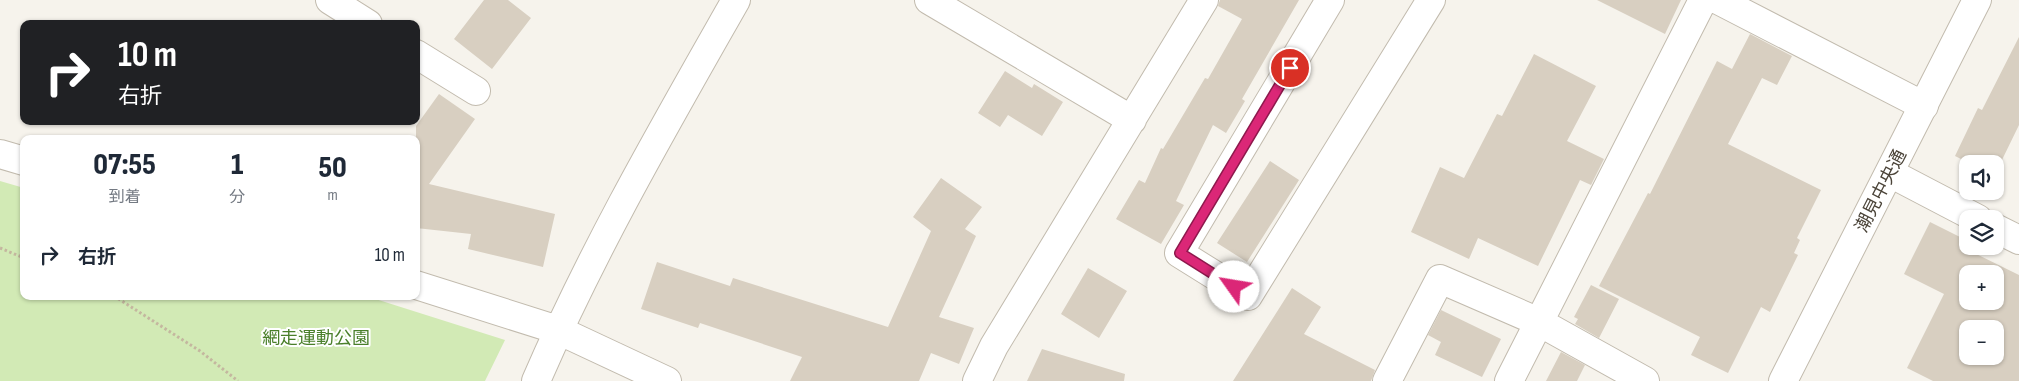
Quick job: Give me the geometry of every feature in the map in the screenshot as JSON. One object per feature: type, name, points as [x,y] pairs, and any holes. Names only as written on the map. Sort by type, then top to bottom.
[{"type":"street","points":[[330,0],[362,20]]},
{"type":"street","points":[[536,381],[558,330],[639,172],[736,0]]},
{"type":"street","points":[[929,0],[1132,120]]},
{"type":"street","points":[[977,381],[994,346],[1204,0]]},
{"type":"street","points":[[1330,0],[1180,253],[1248,296],[1431,0]]},
{"type":"street","points":[[1509,381],[1703,0]]},
{"type":"street","points":[[1718,0],[1924,106]]},
{"type":"street","name":"潮見中央通","points":[[1783,381],[1977,0]]},
{"type":"street","points":[[420,56],[476,91]]},
{"type":"street","points":[[0,154],[20,160]]},
{"type":"street","points":[[1890,173],[1961,210]]},
{"type":"street","points":[[2004,232],[2019,240]]},
{"type":"street","points":[[1387,381],[1440,279],[1539,322],[1645,381]]},
{"type":"street","points":[[420,286],[558,330],[667,381]]},
{"type":"path","points":[[0,248],[20,256]]},
{"type":"path","points":[[120,300],[200,351],[238,381]]},
{"type":"green space","name":"網走運動公園","points":[[0,181],[20,187],[20,300],[379,300],[505,340],[485,381],[0,381]]},
{"type":"building","points":[[484,0],[508,0],[531,18],[492,69],[454,39]]},
{"type":"building","points":[[1220,0],[1299,0],[1242,99],[1245,101],[1226,133],[1213,125],[1176,201],[1184,205],[1161,244],[1116,219],[1139,180],[1145,183],[1161,148],[1163,149],[1205,78],[1208,79],[1242,19],[1218,6]]},
{"type":"building","points":[[1597,0],[1681,0],[1665,34]]},
{"type":"building","points":[[1750,34],[1792,56],[1777,85],[1762,78],[1728,144],[1821,190],[1797,238],[1800,240],[1794,253],[1798,255],[1770,312],[1761,307],[1728,373],[1691,355],[1700,337],[1599,286],[1648,193],[1650,194],[1717,61],[1732,69]]},
{"type":"building","points":[[2019,37],[2019,125],[2004,156],[1959,155],[1959,158],[1955,156],[1978,108],[1982,110]]},
{"type":"building","points":[[1534,54],[1596,86],[1567,141],[1604,159],[1591,185],[1580,180],[1538,266],[1478,238],[1469,259],[1411,232],[1440,167],[1464,178],[1497,114],[1502,116]]},
{"type":"building","points":[[1005,71],[1032,88],[1034,84],[1063,102],[1042,136],[1008,115],[1000,127],[978,113]]},
{"type":"building","points":[[439,94],[475,119],[429,184],[555,214],[543,267],[468,249],[471,234],[420,228],[420,135],[416,135],[416,126],[420,125],[420,120]]},
{"type":"building","points":[[1270,161],[1299,180],[1247,262],[1217,243]]},
{"type":"building","points":[[941,178],[982,207],[965,229],[976,236],[939,317],[974,328],[959,364],[931,353],[919,381],[790,381],[802,357],[700,323],[698,328],[641,309],[657,262],[730,286],[733,278],[888,327],[931,231],[913,217]]},
{"type":"building","points":[[1930,222],[1959,236],[1959,255],[1978,255],[1999,265],[1959,265],[1959,310],[2004,310],[2004,268],[2019,275],[2019,381],[1933,381],[1907,368],[1944,294],[1904,274]]},
{"type":"building","points":[[1088,268],[1127,291],[1099,338],[1061,314]]},
{"type":"building","points":[[1591,285],[1619,299],[1599,338],[1575,324],[1578,319],[1574,317]]},
{"type":"building","points":[[1292,288],[1321,307],[1304,334],[1375,370],[1371,381],[1233,381]]},
{"type":"building","points":[[1441,310],[1501,339],[1482,377],[1435,355],[1441,342],[1428,335]]},
{"type":"building","points":[[1042,349],[1125,374],[1124,381],[1027,381]]},
{"type":"building","points":[[1561,352],[1585,365],[1577,381],[1546,381]]},
{"type":"route","points":[[1234,287],[1180,253],[1290,68]]}]
